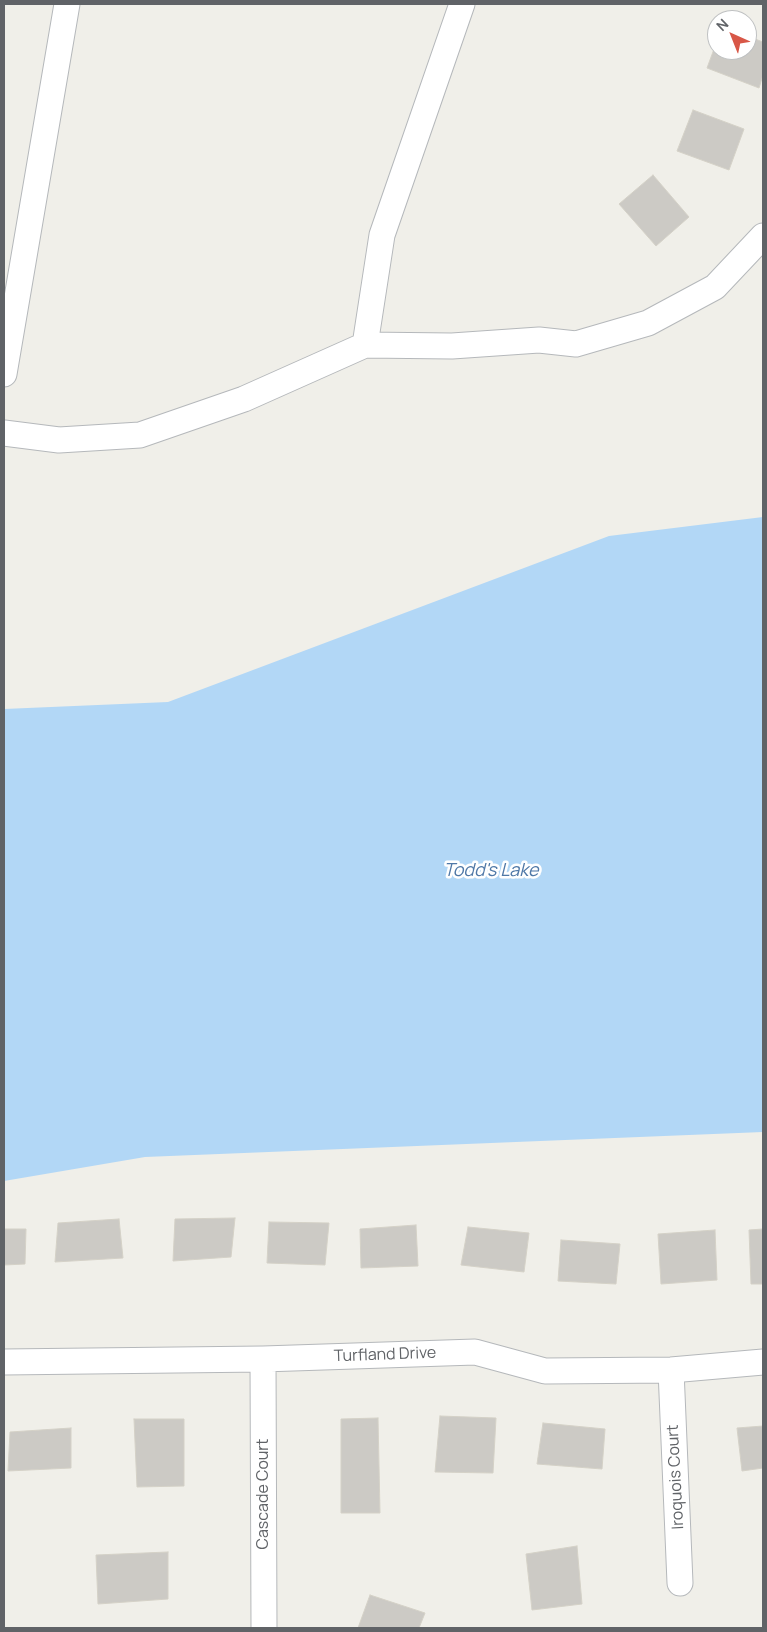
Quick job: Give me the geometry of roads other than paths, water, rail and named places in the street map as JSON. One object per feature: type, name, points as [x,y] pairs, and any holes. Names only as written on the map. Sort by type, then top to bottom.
[{"type":"street","points":[[4,374],[67,4]]},
{"type":"street","points":[[365,345],[382,235],[462,4]]},
{"type":"street","points":[[4,433],[59,440],[140,435],[244,399],[365,345],[452,346],[538,340],[576,344],[648,323],[715,287],[763,236]]},
{"type":"street","name":"Turfland Drive","points":[[4,1362],[263,1359],[475,1352],[545,1371],[671,1370],[763,1362]]},
{"type":"street","name":"Cascade Court","points":[[263,1359],[264,1628]]},
{"type":"street","name":"Iroquois Court","points":[[671,1370],[680,1583]]},
{"type":"water","name":"Todd's Lake","points":[[763,517],[763,1132],[145,1157],[4,1181],[4,709],[168,702],[609,536]]}]
